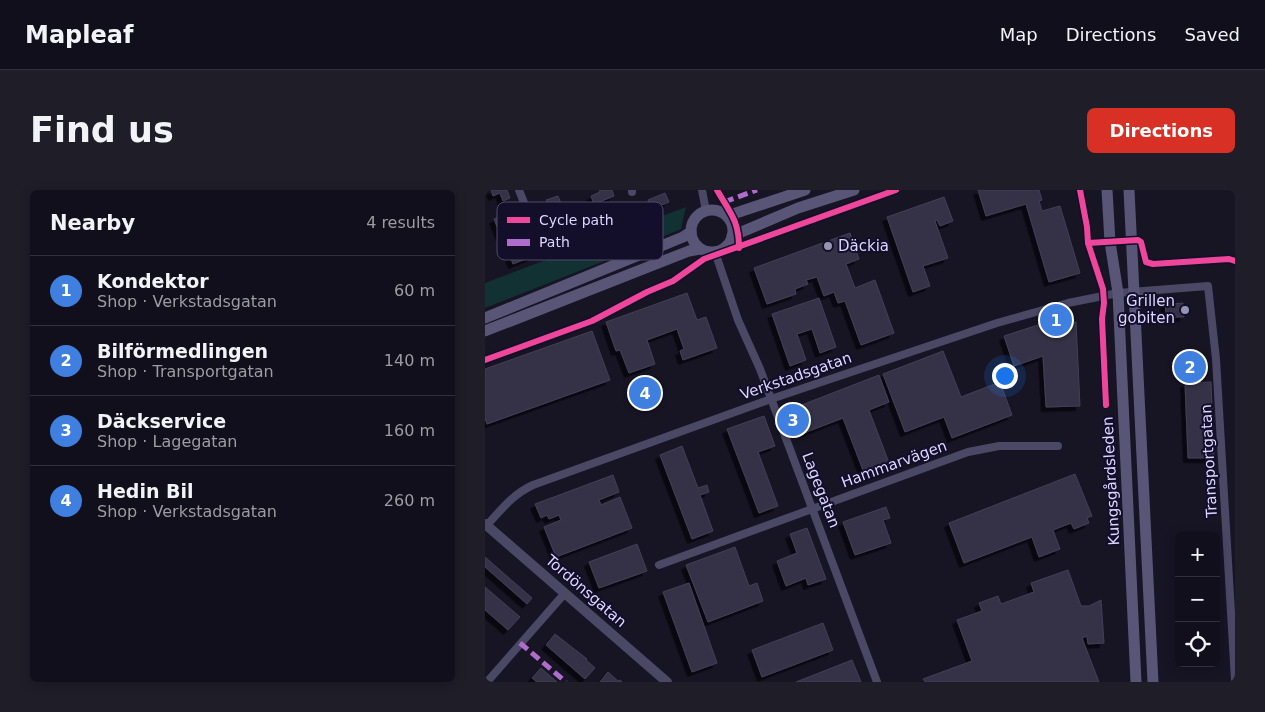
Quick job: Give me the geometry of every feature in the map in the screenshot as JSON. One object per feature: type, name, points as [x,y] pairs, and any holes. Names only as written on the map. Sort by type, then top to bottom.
[{"type":"main road","points":[[727,216],[805,190]]},
{"type":"main road","points":[[732,236],[798,208],[853,190]]},
{"type":"main road","name":"Kungsgårdsleden","points":[[1107,190],[1110,242],[1118,293],[1136,682]]},
{"type":"main road","points":[[1129,190],[1153,682]]},
{"type":"main road","points":[[713,210],[727,216],[732,226],[732,236],[729,244],[715,252],[700,249],[692,238],[691,232],[693,223],[698,216],[706,211],[713,210]]},
{"type":"main road","points":[[663,245],[691,232]]},
{"type":"main road","points":[[485,331],[680,254],[700,249]]},
{"type":"main road","points":[[485,318],[627,260]]},
{"type":"street","points":[[519,190],[524,202]]},
{"type":"street","points":[[702,190],[706,211]]},
{"type":"street","name":"Lagegatan","points":[[715,252],[738,320],[760,369],[877,682]]},
{"type":"street","name":"Transportgatan","points":[[1133,292],[1208,286],[1216,359],[1235,680]]},
{"type":"street","name":"Verkstadsgatan","points":[[486,525],[520,491],[533,485],[771,399],[997,323],[1067,303],[1133,292]]},
{"type":"street","name":"Hammarvägen","points":[[659,566],[968,452],[999,446],[1058,446]]},
{"type":"street","name":"Tordönsgatan","points":[[486,525],[667,682]]},
{"type":"street","points":[[487,682],[565,593]]},
{"type":"green space","points":[[686,207],[681,229],[663,237],[663,216]]},
{"type":"green space","points":[[546,260],[607,260],[485,308],[485,283]]},
{"type":"building","points":[[491,190],[507,190],[510,198],[503,201],[500,193],[493,196]]},
{"type":"building","points":[[599,190],[612,190],[614,196],[599,202],[593,202],[591,196],[600,192]]},
{"type":"building","points":[[978,190],[1039,190],[1042,200],[1039,201],[1042,211],[1060,206],[1080,273],[1049,282],[1026,204],[986,216]]},
{"type":"building","points":[[665,193],[669,202],[663,204],[663,202],[649,202],[648,200]]},
{"type":"building","points":[[558,196],[560,202],[547,202],[546,200]]},
{"type":"building","points":[[944,197],[953,221],[940,226],[937,220],[935,221],[948,258],[923,266],[930,286],[913,292],[887,217]]},
{"type":"building","points":[[850,233],[859,259],[846,264],[855,288],[875,280],[894,333],[861,345],[845,301],[838,303],[834,292],[824,296],[817,277],[806,280],[808,284],[795,289],[796,294],[767,304],[754,268]]},
{"type":"building","points":[[511,260],[523,260],[513,264]]},
{"type":"building","points":[[687,293],[697,320],[706,317],[717,348],[683,360],[680,351],[684,349],[677,329],[647,340],[655,364],[629,373],[620,350],[616,351],[606,322]]},
{"type":"building","points":[[819,298],[836,347],[820,353],[812,329],[797,334],[806,360],[790,366],[772,314]]},
{"type":"building","points":[[1165,300],[1172,300],[1172,304],[1183,303],[1184,317],[1166,317]]},
{"type":"building","points":[[1076,322],[1080,406],[1046,407],[1043,356],[1014,366],[1004,336],[1041,324]]},
{"type":"building","points":[[592,331],[610,380],[487,424],[485,418],[485,369]]},
{"type":"building","points":[[943,351],[961,397],[1000,382],[1012,415],[952,438],[944,417],[905,432],[883,374]]},
{"type":"building","points":[[879,375],[889,402],[869,410],[891,468],[866,478],[843,418],[804,433],[794,408]]},
{"type":"building","points":[[1211,382],[1214,458],[1188,458],[1185,383]]},
{"type":"building","points":[[764,416],[775,446],[758,452],[778,506],[759,513],[727,429]]},
{"type":"building","points":[[682,446],[698,488],[707,485],[709,492],[700,495],[713,531],[692,539],[660,455]]},
{"type":"building","points":[[1075,474],[1092,516],[1087,518],[1089,523],[1074,529],[1071,523],[1053,530],[1060,549],[1039,557],[1032,537],[964,563],[949,523]]},
{"type":"building","points":[[613,475],[619,492],[599,500],[601,505],[620,497],[632,528],[556,557],[544,527],[561,520],[559,515],[549,519],[547,515],[541,518],[535,504]]},
{"type":"building","points":[[886,507],[890,518],[883,520],[891,543],[855,555],[843,522]]},
{"type":"building","points":[[807,528],[826,579],[808,585],[806,578],[786,586],[777,561],[797,553],[790,534]]},
{"type":"building","points":[[637,544],[647,571],[599,588],[589,562]]},
{"type":"building","points":[[735,547],[749,586],[757,583],[763,601],[708,622],[686,565]]},
{"type":"building","points":[[485,557],[532,598],[527,604],[485,567]]},
{"type":"building","points":[[1068,570],[1081,606],[1089,606],[1101,600],[1104,643],[1088,644],[1087,636],[1082,638],[1099,682],[925,682],[923,679],[972,661],[957,620],[982,611],[979,603],[998,596],[1001,604],[1034,592],[1031,583]]},
{"type":"building","points":[[689,583],[717,663],[692,672],[663,592]]},
{"type":"building","points":[[485,587],[520,617],[508,630],[485,610]]},
{"type":"building","points":[[823,623],[833,650],[762,677],[752,650]]},
{"type":"building","points":[[555,634],[587,659],[595,668],[585,679],[546,645]]},
{"type":"building","points":[[852,660],[861,682],[796,682]]},
{"type":"building","points":[[541,668],[557,682],[537,682],[532,678]]},
{"type":"building","points":[[608,672],[618,681],[622,682],[600,682]]},
{"type":"marked path","points":[[724,202],[757,190]]},
{"type":"marked path","points":[[520,643],[566,682]]},
{"type":"cycle path","points":[[717,190],[735,223],[739,238],[739,248]]},
{"type":"cycle path","points":[[485,360],[592,321],[647,292],[673,281],[704,259],[896,190]]},
{"type":"cycle path","points":[[1080,190],[1088,243],[1103,289],[1102,319],[1106,405]]},
{"type":"cycle path","points":[[1088,243],[1138,240],[1141,242],[1146,262],[1153,264],[1229,259],[1235,261]]},
{"type":"place","name":"Däckia","points":[[828,246]]},
{"type":"place","name":"Grillen gobiten","points":[[1185,310]]},
{"type":"place","name":"Kondektor","points":[[1056,320]]},
{"type":"place","name":"Bilförmedlingen","points":[[1190,367]]},
{"type":"place","name":"Hedin Bil","points":[[645,393]]},
{"type":"place","name":"Däckservice","points":[[793,420]]}]
